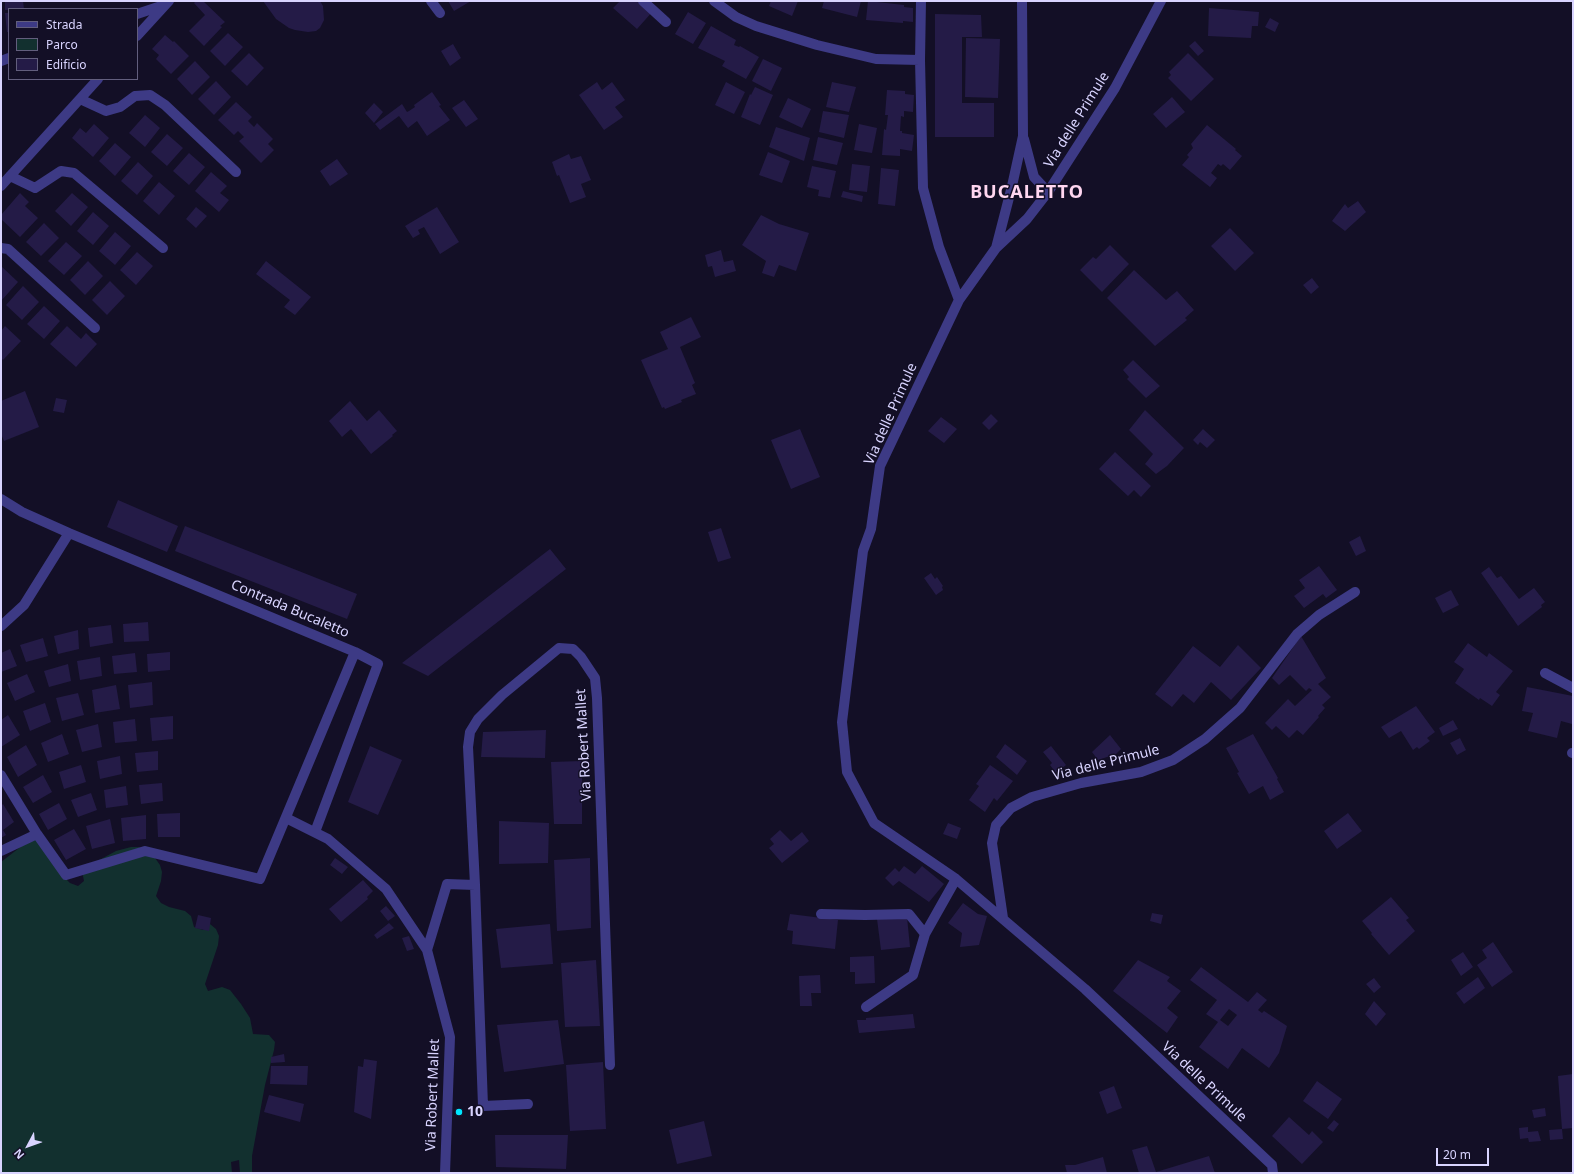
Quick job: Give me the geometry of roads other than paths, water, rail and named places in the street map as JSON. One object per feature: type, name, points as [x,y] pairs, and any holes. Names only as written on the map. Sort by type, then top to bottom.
[{"type":"street","points":[[431,1],[440,14]]},
{"type":"street","points":[[643,1],[666,22]]},
{"type":"street","points":[[714,1],[736,16],[756,26],[817,45],[876,59],[920,60]]},
{"type":"street","points":[[921,1],[920,60],[923,188],[939,247],[959,300]]},
{"type":"street","points":[[996,248],[1023,136],[1022,1]]},
{"type":"street","name":"Via delle Primule","points":[[1161,1],[1115,88],[1048,192],[1027,219],[996,248],[959,300],[880,466],[871,529],[863,551],[842,722],[847,772],[874,823],[956,879],[1096,999],[1272,1165],[1273,1173]]},
{"type":"street","points":[[138,14],[167,3]]},
{"type":"street","points":[[138,35],[167,3]]},
{"type":"street","points":[[1,186],[97,80]]},
{"type":"street","points":[[80,99],[106,111],[120,107],[135,96],[150,95],[165,105],[236,172]]},
{"type":"street","points":[[1023,136],[1034,177],[1048,192]]},
{"type":"street","points":[[10,176],[35,188],[61,171],[74,173],[164,248]]},
{"type":"street","points":[[1,248],[8,249],[95,328]]},
{"type":"street","name":"Contrada Bucaletto","points":[[1,499],[22,512],[69,533],[355,652],[260,879],[145,851],[66,875],[37,834],[1,775]]},
{"type":"street","points":[[1,626],[24,605],[69,533]]},
{"type":"street","name":"Via delle Primule","points":[[1003,918],[992,843],[996,825],[1011,808],[1032,797],[1081,783],[1141,772],[1173,760],[1205,739],[1240,708],[1297,634],[1319,615],[1355,592]]},
{"type":"street","name":"Via Robert Mallet","points":[[528,1104],[483,1106],[475,885],[468,747],[470,732],[478,719],[502,695],[559,648],[573,649],[581,657],[595,678],[597,698],[610,1065]]},
{"type":"street","points":[[315,832],[378,664],[355,652]]},
{"type":"street","points":[[1545,673],[1573,688]]},
{"type":"street","points":[[286,818],[328,839],[386,889],[427,950]]},
{"type":"street","points":[[1,851],[37,834]]},
{"type":"street","points":[[866,1007],[913,975],[925,934],[956,879]]},
{"type":"street","points":[[427,950],[447,884],[475,885]]},
{"type":"street","points":[[821,914],[909,914],[925,934]]},
{"type":"street","name":"Via Robert Mallet","points":[[427,950],[450,1037],[445,1173]]},
{"type":"place","name":"10","points":[[459,1112]]},
{"type":"district","name":"BUCALETTO","points":[[1027,193]]}]
